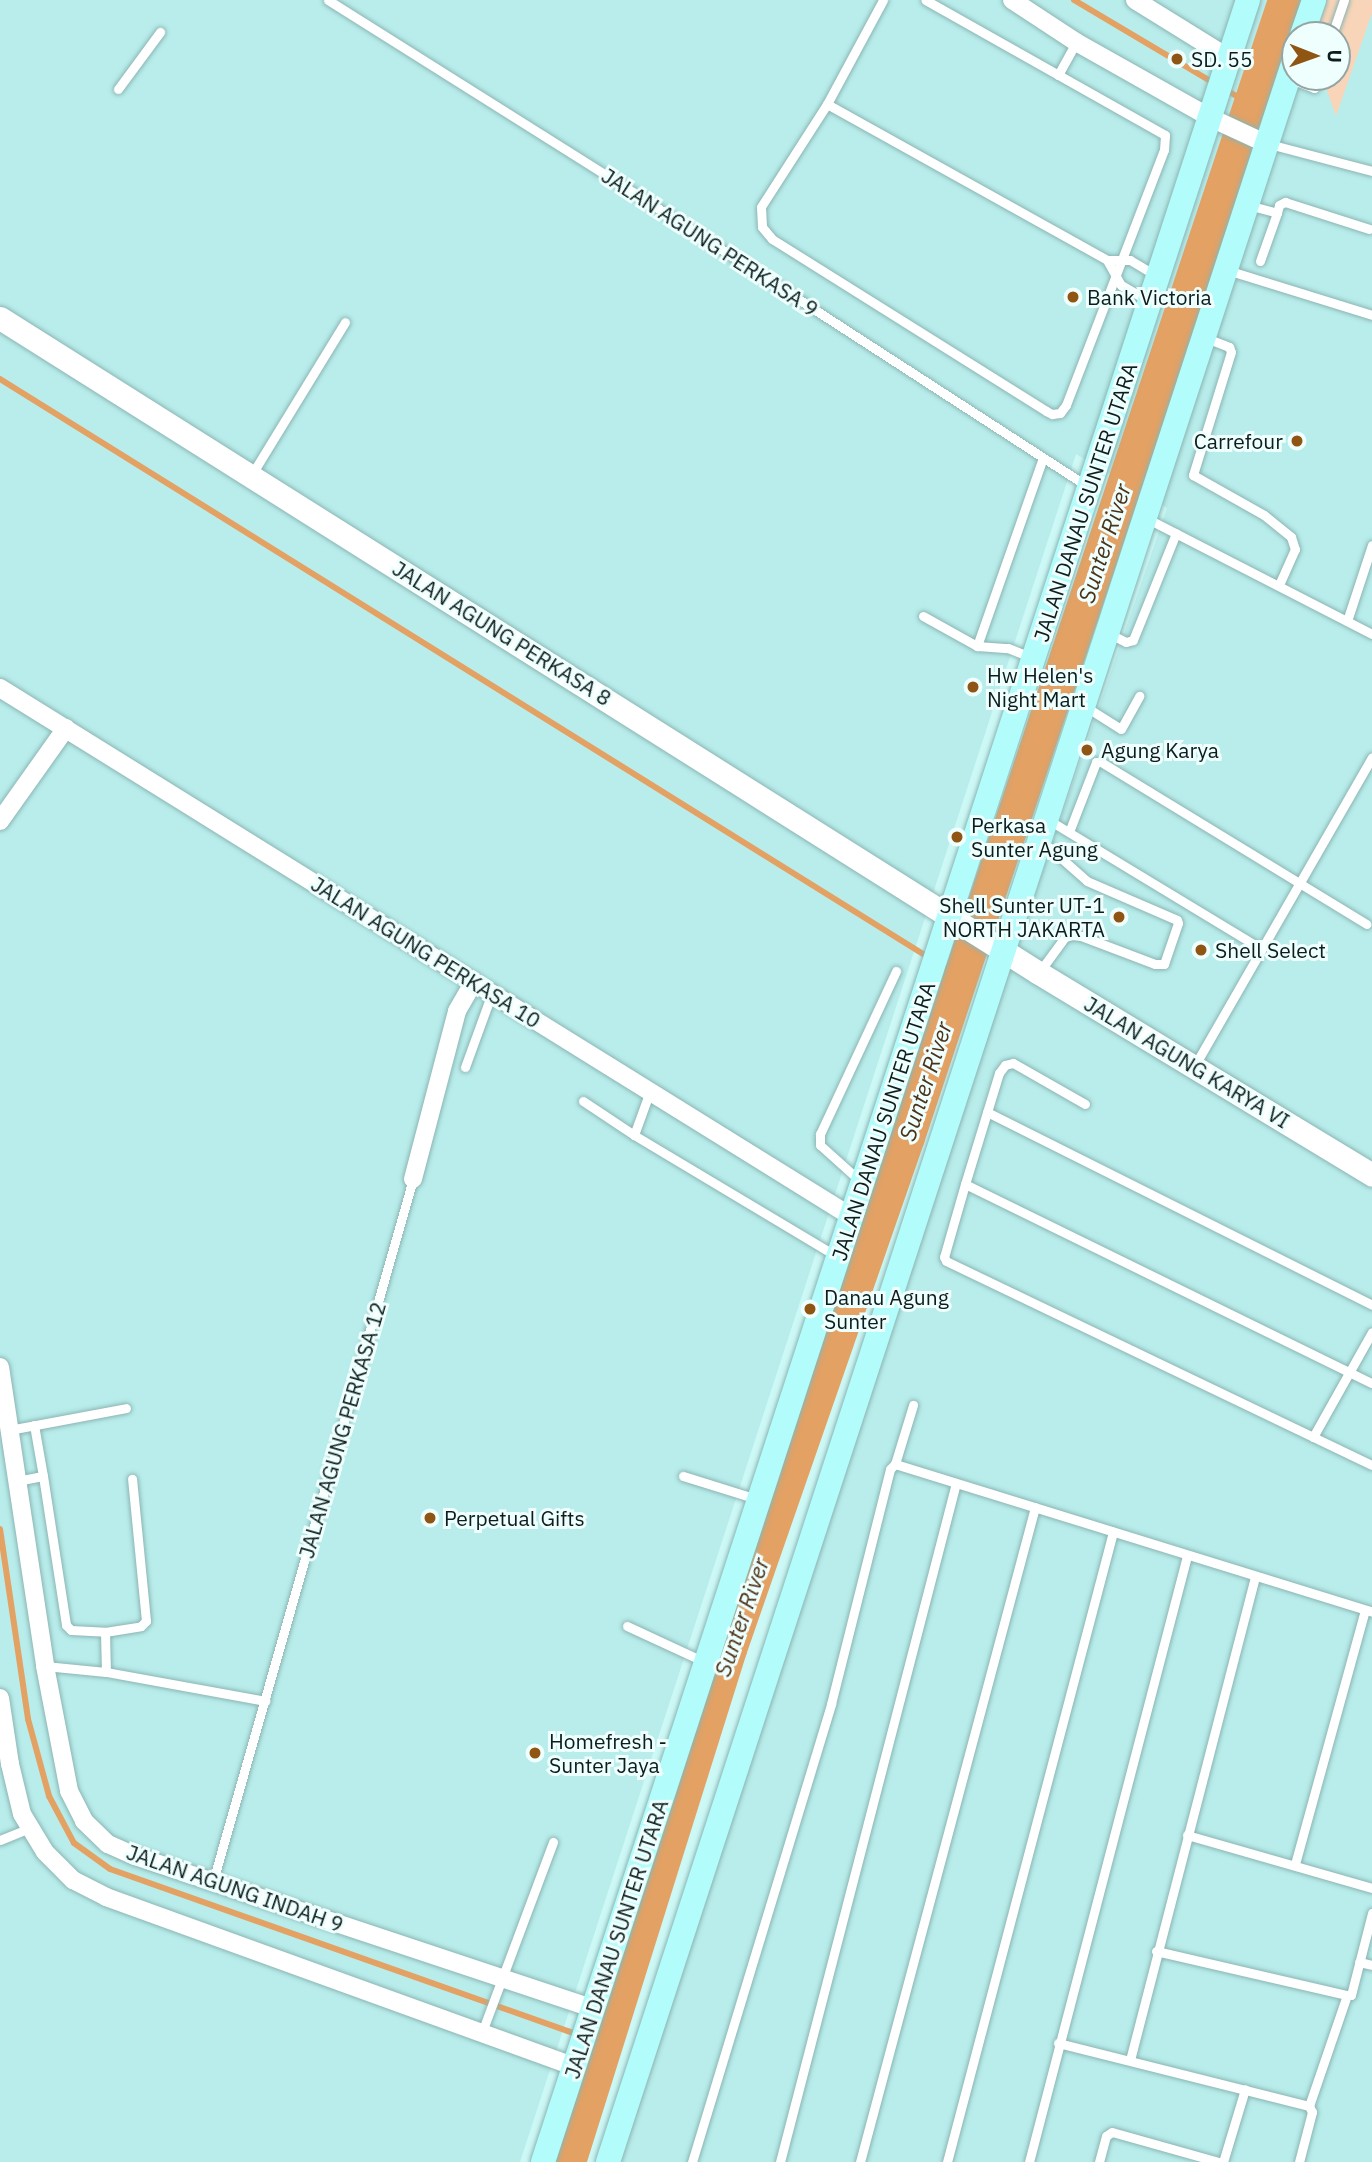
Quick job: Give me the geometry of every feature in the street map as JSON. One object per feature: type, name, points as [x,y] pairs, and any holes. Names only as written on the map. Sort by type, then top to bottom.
[{"type":"main road","name":"JALAN DANAU SUNTER UTARA","points":[[543,2162],[757,1499],[932,972],[952,922],[1090,488],[1217,113],[1248,0]]},
{"type":"main road","points":[[1307,21],[1314,0]]},
{"type":"main road","points":[[608,2162],[998,945],[1042,828],[1247,205],[1262,142],[1283,91]]},
{"type":"street","points":[[1012,0],[1076,42],[1217,113],[1262,142]]},
{"type":"street","points":[[1135,0],[1229,64]]},
{"type":"street","name":"JALAN AGUNG PERKASA 8","points":[[0,318],[952,922],[998,945]]},
{"type":"street","name":"JALAN AGUNG PERKASA 10","points":[[0,688],[852,1217]]},
{"type":"street","points":[[0,821],[65,728]]},
{"type":"street","name":"JALAN AGUNG KARYA VI","points":[[998,945],[1039,973],[1372,1175]]},
{"type":"street","name":"JALAN AGUNG PERKASA 12","points":[[413,1179],[457,1011],[474,982]]},
{"type":"street","name":"JALAN AGUNG INDAH 9","points":[[0,1367],[45,1665],[69,1791],[84,1821],[108,1844],[500,1986],[588,2026]]},
{"type":"street","points":[[0,1698],[5,1766],[29,1828],[59,1869],[106,1897],[574,2066]]},
{"type":"lane","name":"JALAN AGUNG PERKASA 9","points":[[328,0],[635,193],[1090,488]]},
{"type":"lane","points":[[883,0],[827,104],[761,207],[762,227],[772,239],[1052,414],[1060,413],[1066,405],[1114,274],[1164,150],[1165,135],[925,0]]},
{"type":"lane","points":[[1337,21],[1344,0]]},
{"type":"lane","points":[[118,89],[160,32]]},
{"type":"lane","points":[[1058,75],[1076,42]]},
{"type":"lane","points":[[827,104],[1107,260],[1130,260],[1159,278]]},
{"type":"lane","points":[[1262,142],[1372,171]]},
{"type":"lane","points":[[1260,261],[1279,205],[1284,202],[1369,229]]},
{"type":"lane","points":[[1247,205],[1277,213]]},
{"type":"lane","points":[[1107,260],[1121,285],[1151,302]]},
{"type":"lane","points":[[1226,270],[1372,315]]},
{"type":"lane","points":[[251,476],[345,322]]},
{"type":"lane","points":[[1203,337],[1230,346],[1231,352],[1193,475],[1264,515],[1291,537],[1295,549],[1279,584]]},
{"type":"lane","points":[[977,646],[1044,458]]},
{"type":"lane","points":[[1144,517],[1372,634]]},
{"type":"lane","points":[[1107,632],[1126,642],[1133,640],[1176,533]]},
{"type":"lane","points":[[1347,621],[1372,545]]},
{"type":"lane","points":[[923,616],[977,646],[1008,648],[1034,659]]},
{"type":"lane","points":[[1083,705],[1121,729],[1139,696]]},
{"type":"lane","points":[[1194,1066],[1372,757]]},
{"type":"lane","points":[[1069,832],[1098,761],[1366,924]]},
{"type":"lane","points":[[1042,828],[1069,832],[1262,949]]},
{"type":"lane","points":[[1039,973],[1065,937],[1072,935],[1155,964],[1164,964],[1178,923],[1087,881],[1042,828]]},
{"type":"lane","points":[[863,1184],[820,1145],[820,1134],[896,971]]},
{"type":"lane","points":[[465,1067],[492,993]]},
{"type":"lane","points":[[1085,1104],[1013,1063],[1005,1065],[999,1073],[944,1257],[950,1265],[1372,1465]]},
{"type":"lane","points":[[634,1135],[650,1091]]},
{"type":"lane","points":[[583,1101],[634,1135],[839,1257]]},
{"type":"lane","points":[[987,1112],[1372,1305]]},
{"type":"lane","name":"JALAN AGUNG PERKASA 12","points":[[213,1881],[413,1179]]},
{"type":"lane","points":[[965,1184],[1372,1383]]},
{"type":"lane","points":[[1313,1437],[1372,1332]]},
{"type":"lane","points":[[692,2162],[831,1704],[890,1469],[895,1465],[913,1405]]},
{"type":"lane","points":[[9,1430],[125,1408]]},
{"type":"lane","points":[[34,1425],[66,1625],[71,1630],[105,1632],[141,1626],[146,1621],[132,1479]]},
{"type":"lane","points":[[895,1465],[1368,1611],[1294,1864]]},
{"type":"lane","points":[[17,1481],[43,1476]]},
{"type":"lane","points":[[683,1476],[757,1499]]},
{"type":"lane","points":[[780,2162],[829,1983],[956,1483]]},
{"type":"lane","points":[[860,2162],[1035,1507]]},
{"type":"lane","points":[[947,2162],[1113,1532]]},
{"type":"lane","points":[[1028,2162],[1187,1556]]},
{"type":"lane","points":[[1130,2060],[1156,1951],[1255,1578]]},
{"type":"lane","points":[[626,1626],[706,1662]]},
{"type":"lane","points":[[105,1632],[106,1672]]},
{"type":"lane","points":[[45,1665],[106,1672],[265,1701]]},
{"type":"lane","points":[[0,1840],[29,1828]]},
{"type":"lane","points":[[1187,1835],[1372,1888]]},
{"type":"lane","points":[[482,2032],[553,1843]]},
{"type":"lane","points":[[1156,1951],[1351,1995],[1372,1913]]},
{"type":"lane","points":[[1359,1962],[1372,1965]]},
{"type":"lane","points":[[1299,2162],[1312,2112],[1309,2106],[1347,1995]]},
{"type":"lane","points":[[1058,2043],[1309,2106]]},
{"type":"lane","points":[[1099,2162],[1106,2136],[1112,2132],[1221,2162],[1245,2088]]},
{"type":"shaded area","points":[[0,0],[1372,0],[1372,2162],[620,2162],[1009,970],[1167,508],[1076,454],[520,2162],[0,2162]]},
{"type":"shaded area","points":[[1287,0],[1312,0],[1302,21],[1281,21],[1282,91],[1274,114],[1252,106]]},
{"type":"shaded area","points":[[1327,0],[1372,0],[1372,13],[1351,73],[1351,21],[1320,21]]},
{"type":"shaded area","points":[[1327,91],[1345,91],[1336,116]]},
{"type":"waterway","points":[[1074,0],[1214,83]]},
{"type":"waterway","name":"Sunter River","points":[[568,2162],[729,1649],[907,1137],[1285,0]]},
{"type":"waterway","points":[[1226,90],[1250,104]]},
{"type":"waterway","points":[[0,379],[931,959]]},
{"type":"waterway","points":[[940,965],[960,977]]},
{"type":"waterway","points":[[0,1529],[28,1719],[49,1796],[74,1843],[110,1869],[578,2035]]},
{"type":"waterway","points":[[589,2038],[605,2044]]},
{"type":"place","name":"SD. 55","points":[[1177,59]]},
{"type":"place","name":"Bank Victoria","points":[[1073,297]]},
{"type":"place","name":"Carrefour","points":[[1297,441]]},
{"type":"place","name":"Hw Helen's Night Mart","points":[[973,687]]},
{"type":"place","name":"Agung Karya","points":[[1087,750]]},
{"type":"place","name":"Perkasa Sunter Agung","points":[[957,837]]},
{"type":"place","name":"Shell Sunter UT-1 NORTH JAKARTA","points":[[1119,917]]},
{"type":"place","name":"Shell Select","points":[[1201,950]]},
{"type":"place","name":"Danau Agung Sunter","points":[[810,1309]]},
{"type":"place","name":"Perpetual Gifts","points":[[430,1518]]},
{"type":"place","name":"Homefresh - Sunter Jaya","points":[[535,1753]]}]
